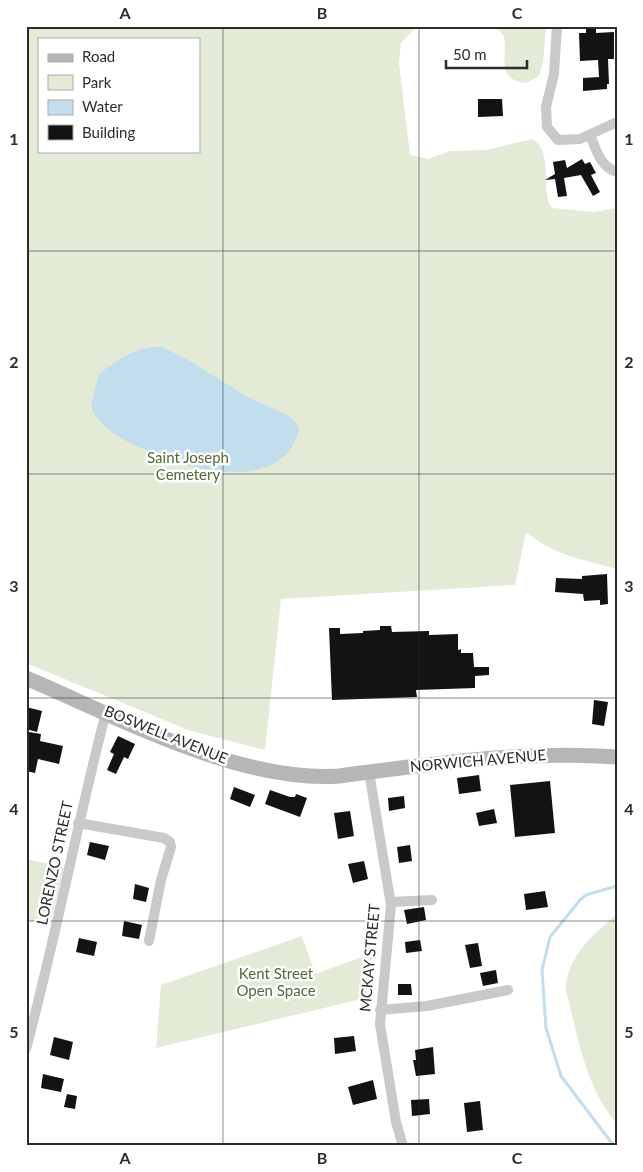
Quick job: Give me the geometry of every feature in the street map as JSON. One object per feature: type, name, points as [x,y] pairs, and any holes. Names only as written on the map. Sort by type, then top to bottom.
[{"type":"main road","name":"BOSWELL AVENUE","points":[[26,678],[188,747],[234,762],[282,774],[320,777],[369,772]]},
{"type":"main road","name":"NORWICH AVENUE","points":[[369,772],[519,755],[583,754],[617,757]]},
{"type":"street","points":[[558,26],[554,74],[546,107],[547,126],[558,140],[580,139],[617,122]]},
{"type":"street","points":[[590,135],[604,164],[608,169],[617,172]]},
{"type":"street","name":"LORENZO STREET","points":[[26,1049],[49,962],[78,823],[106,712]]},
{"type":"street","name":"MCKAY STREET","points":[[369,772],[391,902],[390,936],[380,1010],[380,1031],[396,1122],[403,1146]]},
{"type":"street","points":[[78,823],[164,838],[170,842],[171,847],[161,880],[149,941]]},
{"type":"street","points":[[391,902],[432,900]]},
{"type":"street","points":[[380,1010],[435,1005],[508,990]]},
{"type":"green space","name":"Saint Joseph Cemetery","points":[[26,26],[417,26],[401,43],[399,63],[410,155],[428,159],[450,151],[486,150],[532,139],[539,145],[543,153],[548,200],[552,208],[594,212],[617,208],[617,569],[558,552],[526,532],[515,585],[281,599],[265,750],[188,730],[26,663]]},
{"type":"green space","points":[[467,26],[546,26],[543,62],[539,76],[526,83],[514,80],[507,74],[505,66],[505,40],[502,33],[492,28]]},
{"type":"green space","points":[[26,859],[64,867],[50,925],[26,920]]},
{"type":"green space","points":[[617,914],[617,1124],[606,1110],[590,1078],[566,990],[570,968],[582,948],[590,938]]},
{"type":"green space","name":"Kent Street Open Space","points":[[302,936],[315,974],[373,953],[366,998],[156,1048],[161,985]]},
{"type":"water","points":[[162,347],[185,358],[246,396],[289,416],[296,422],[299,430],[293,446],[283,457],[271,465],[256,470],[224,472],[190,466],[137,446],[113,433],[103,425],[91,406],[98,376],[127,355],[136,351]]},
{"type":"building","points":[[586,28],[596,28],[596,33],[614,32],[614,59],[608,59],[609,84],[607,84],[607,89],[583,91],[583,78],[599,77],[598,60],[580,61],[579,33],[586,33]]},
{"type":"building","points":[[478,99],[502,99],[503,116],[478,117]]},
{"type":"building","points":[[582,159],[585,164],[590,162],[596,173],[591,175],[600,192],[593,196],[581,175],[564,178],[567,196],[558,197],[555,179],[545,180],[555,174],[553,162],[565,160],[567,168]]},
{"type":"building","points":[[607,574],[608,604],[600,605],[600,600],[584,601],[583,594],[555,592],[556,578],[582,579],[582,576]]},
{"type":"building","points":[[380,626],[391,626],[392,632],[429,631],[429,635],[458,634],[458,650],[461,649],[461,653],[473,653],[474,667],[489,667],[489,675],[475,676],[475,688],[416,690],[417,697],[332,700],[329,628],[340,628],[340,634],[380,630]]},
{"type":"building","points":[[594,700],[608,702],[604,726],[592,724]]},
{"type":"building","points":[[26,707],[42,711],[37,732],[26,729]]},
{"type":"building","points":[[29,732],[41,734],[40,741],[63,746],[59,764],[38,759],[35,773],[26,771]]},
{"type":"building","points":[[118,736],[135,744],[128,759],[124,757],[116,774],[107,770],[114,754],[110,752]]},
{"type":"building","points":[[479,775],[481,791],[459,794],[457,778]]},
{"type":"building","points":[[550,781],[555,833],[515,837],[510,785]]},
{"type":"building","points":[[234,787],[255,795],[250,807],[230,799]]},
{"type":"building","points":[[270,790],[290,797],[295,797],[296,794],[307,798],[300,817],[265,804]]},
{"type":"building","points":[[404,796],[405,808],[389,811],[388,798]]},
{"type":"building","points":[[494,809],[497,823],[479,826],[476,813]]},
{"type":"building","points":[[350,811],[354,836],[338,839],[334,813]]},
{"type":"building","points":[[90,842],[109,846],[105,860],[87,855]]},
{"type":"building","points":[[410,845],[412,861],[399,863],[397,847]]},
{"type":"building","points":[[364,861],[368,879],[353,883],[348,864]]},
{"type":"building","points":[[135,884],[149,888],[146,902],[133,899]]},
{"type":"building","points":[[545,891],[548,907],[526,910],[524,894]]},
{"type":"building","points":[[424,907],[426,920],[407,924],[404,910]]},
{"type":"building","points":[[124,921],[142,925],[139,939],[122,936]]},
{"type":"building","points":[[79,938],[97,942],[94,956],[76,952]]},
{"type":"building","points":[[420,940],[422,951],[406,953],[405,942]]},
{"type":"building","points":[[478,943],[482,966],[470,968],[465,945]]},
{"type":"building","points":[[496,970],[498,983],[483,986],[480,973]]},
{"type":"building","points":[[398,984],[411,984],[412,995],[398,995]]},
{"type":"building","points":[[354,1036],[356,1051],[335,1054],[334,1038]]},
{"type":"building","points":[[54,1037],[73,1042],[69,1060],[50,1055]]},
{"type":"building","points":[[433,1047],[435,1074],[416,1076],[413,1060],[416,1060],[415,1050]]},
{"type":"building","points":[[43,1074],[64,1079],[61,1092],[41,1088]]},
{"type":"building","points":[[373,1080],[377,1099],[353,1105],[348,1087]]},
{"type":"building","points":[[67,1094],[77,1096],[75,1109],[64,1107]]},
{"type":"building","points":[[429,1099],[430,1114],[412,1116],[411,1100]]},
{"type":"building","points":[[480,1101],[483,1130],[467,1132],[464,1103]]},
{"type":"waterway","points":[[614,1146],[561,1076],[546,1028],[542,970],[550,937],[580,900],[586,895],[617,886]]}]
